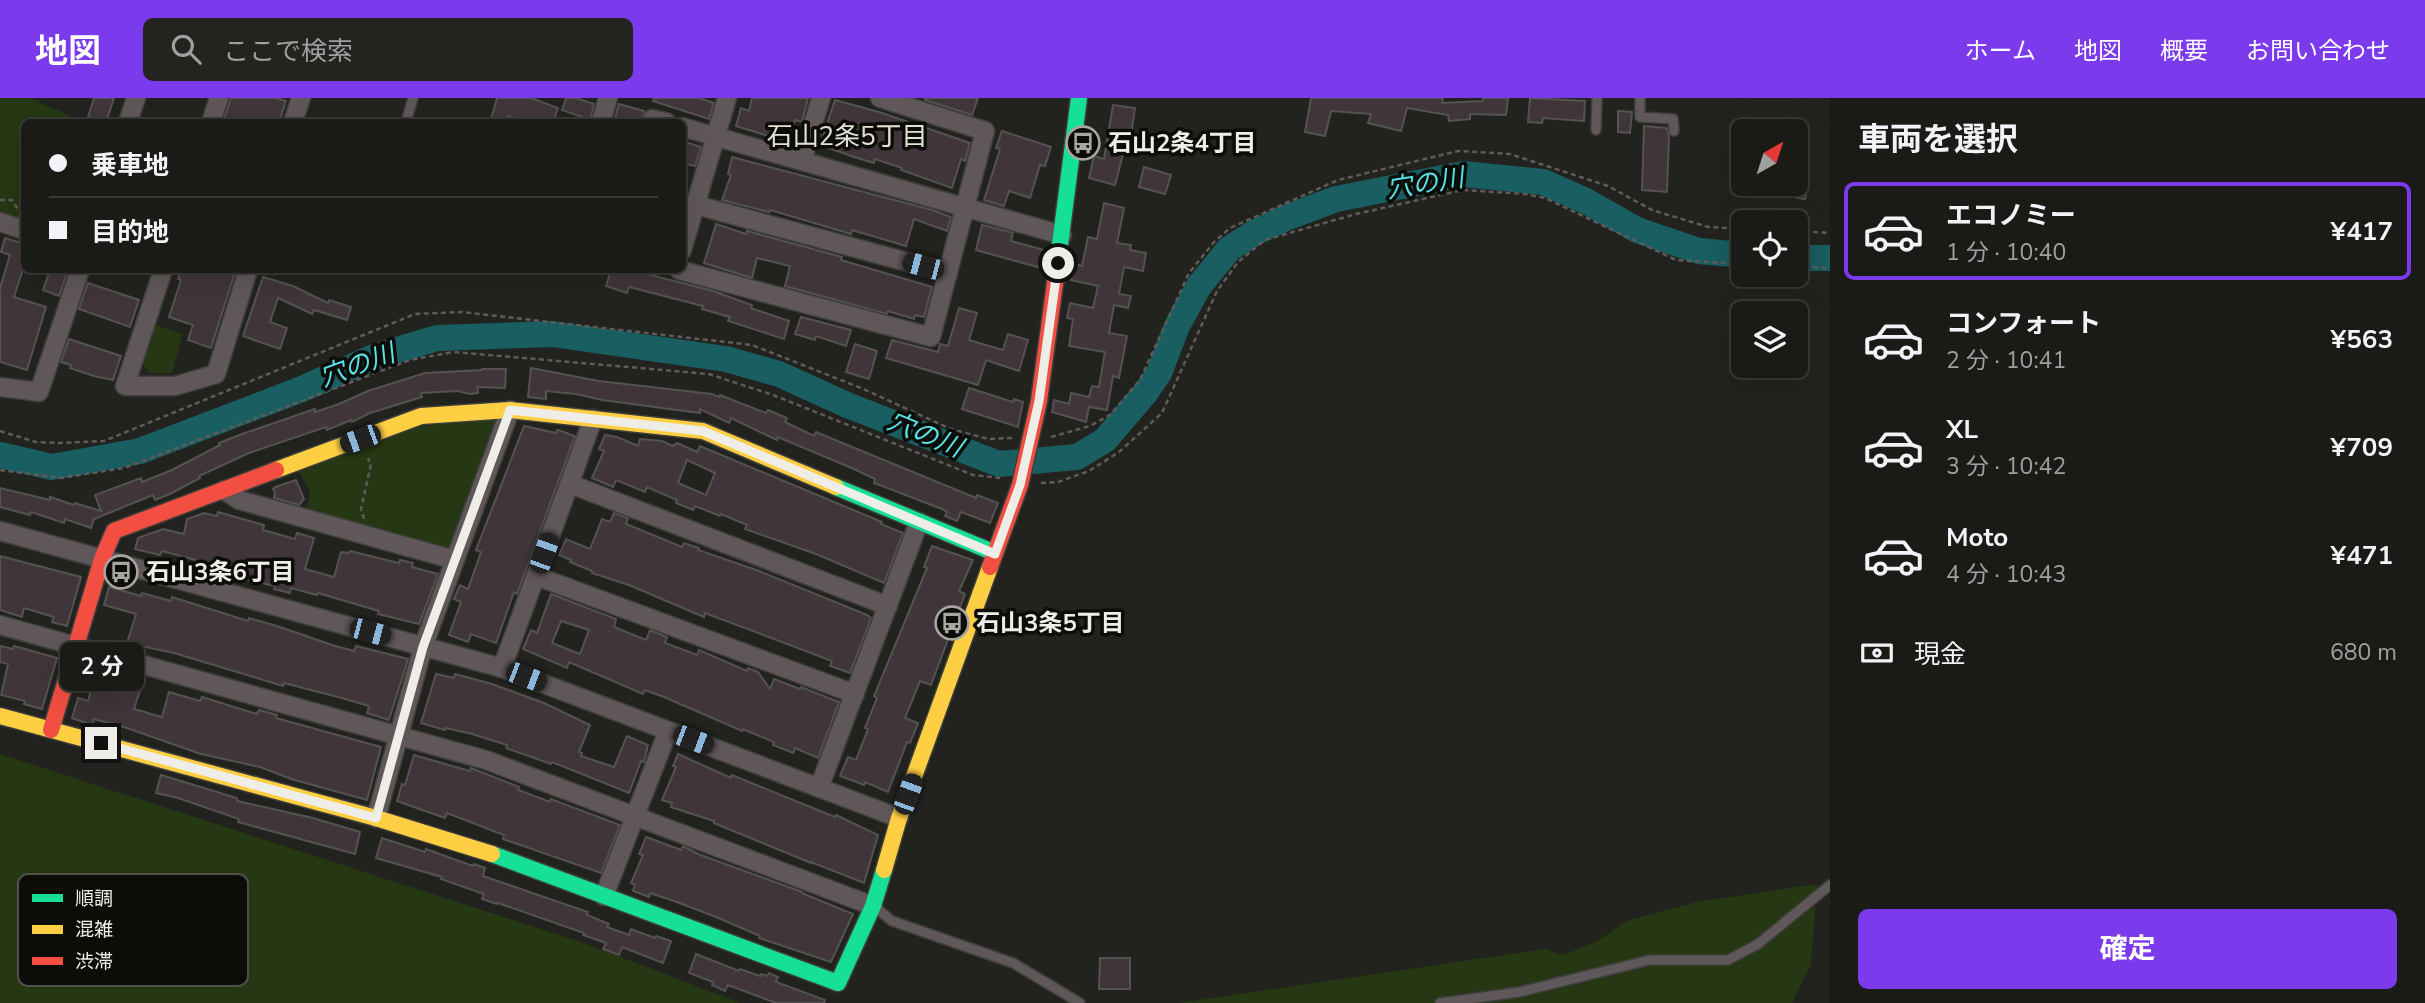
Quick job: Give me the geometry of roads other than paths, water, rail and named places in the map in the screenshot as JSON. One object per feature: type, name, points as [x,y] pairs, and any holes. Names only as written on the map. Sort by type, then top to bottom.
[{"type":"street","points":[[129,119],[136,98]]},
{"type":"street","points":[[212,119],[219,98]]},
{"type":"street","points":[[294,119],[301,98]]},
{"type":"street","points":[[602,119],[608,98]]},
{"type":"street","points":[[686,237],[727,98]]},
{"type":"street","points":[[802,161],[821,98]]},
{"type":"street","points":[[686,272],[931,337],[985,131],[880,98]]},
{"type":"street","points":[[0,716],[376,818],[486,852],[838,984],[873,906],[899,818],[1020,485],[1039,401],[1079,98]]},
{"type":"street","points":[[686,128],[1062,235]]},
{"type":"street","points":[[696,205],[948,273]]},
{"type":"street","points":[[0,222],[21,229]]},
{"type":"street","points":[[0,387],[39,392],[79,273]]},
{"type":"street","points":[[162,273],[125,386],[176,386],[216,374],[247,273]]},
{"type":"street","points":[[51,730],[102,559],[114,531],[421,415],[510,410],[703,431],[995,554]]},
{"type":"street","points":[[376,818],[423,647],[510,410]]},
{"type":"street","points":[[502,668],[593,419]]},
{"type":"street","points":[[569,484],[888,606]]},
{"type":"street","points":[[224,490],[239,500],[456,560]]},
{"type":"street","points":[[819,788],[919,522]]},
{"type":"street","points":[[0,531],[502,668],[899,818]]},
{"type":"street","points":[[536,576],[855,694]]},
{"type":"street","points":[[0,625],[486,760],[873,906]]},
{"type":"street","points":[[604,896],[668,731]]},
{"type":"lane","points":[[407,119],[413,98]]},
{"type":"lane","points":[[1597,98],[1597,130]]},
{"type":"lane","points":[[1640,98],[1640,117],[1673,120],[1674,131]]},
{"type":"lane","points":[[1440,1003],[1519,992],[1650,960],[1728,960],[1758,944],[1830,885]]},
{"type":"lane","points":[[873,906],[892,921],[1013,962],[1080,1003]]},
{"type":"waterway","name":"穴の川","points":[[0,455],[52,467],[140,451],[302,389],[374,357],[437,338],[552,334],[726,359],[779,374],[847,405],[999,464],[1077,457],[1105,440],[1146,392],[1159,373],[1177,326],[1199,286],[1229,249],[1283,219],[1336,199],[1463,174],[1543,182],[1586,201],[1637,230],[1699,251],[1731,254]]},
{"type":"waterway","name":"穴の川","points":[[1808,258],[1830,258]]},
{"type":"place","name":"石山2条4丁目","points":[[1083,143]]},
{"type":"place","name":"石山3条6丁目","points":[[121,572]]},
{"type":"place","name":"石山3条5丁目","points":[[952,623]]},
{"type":"district","name":"石山2条5丁目","points":[[847,136]]}]
